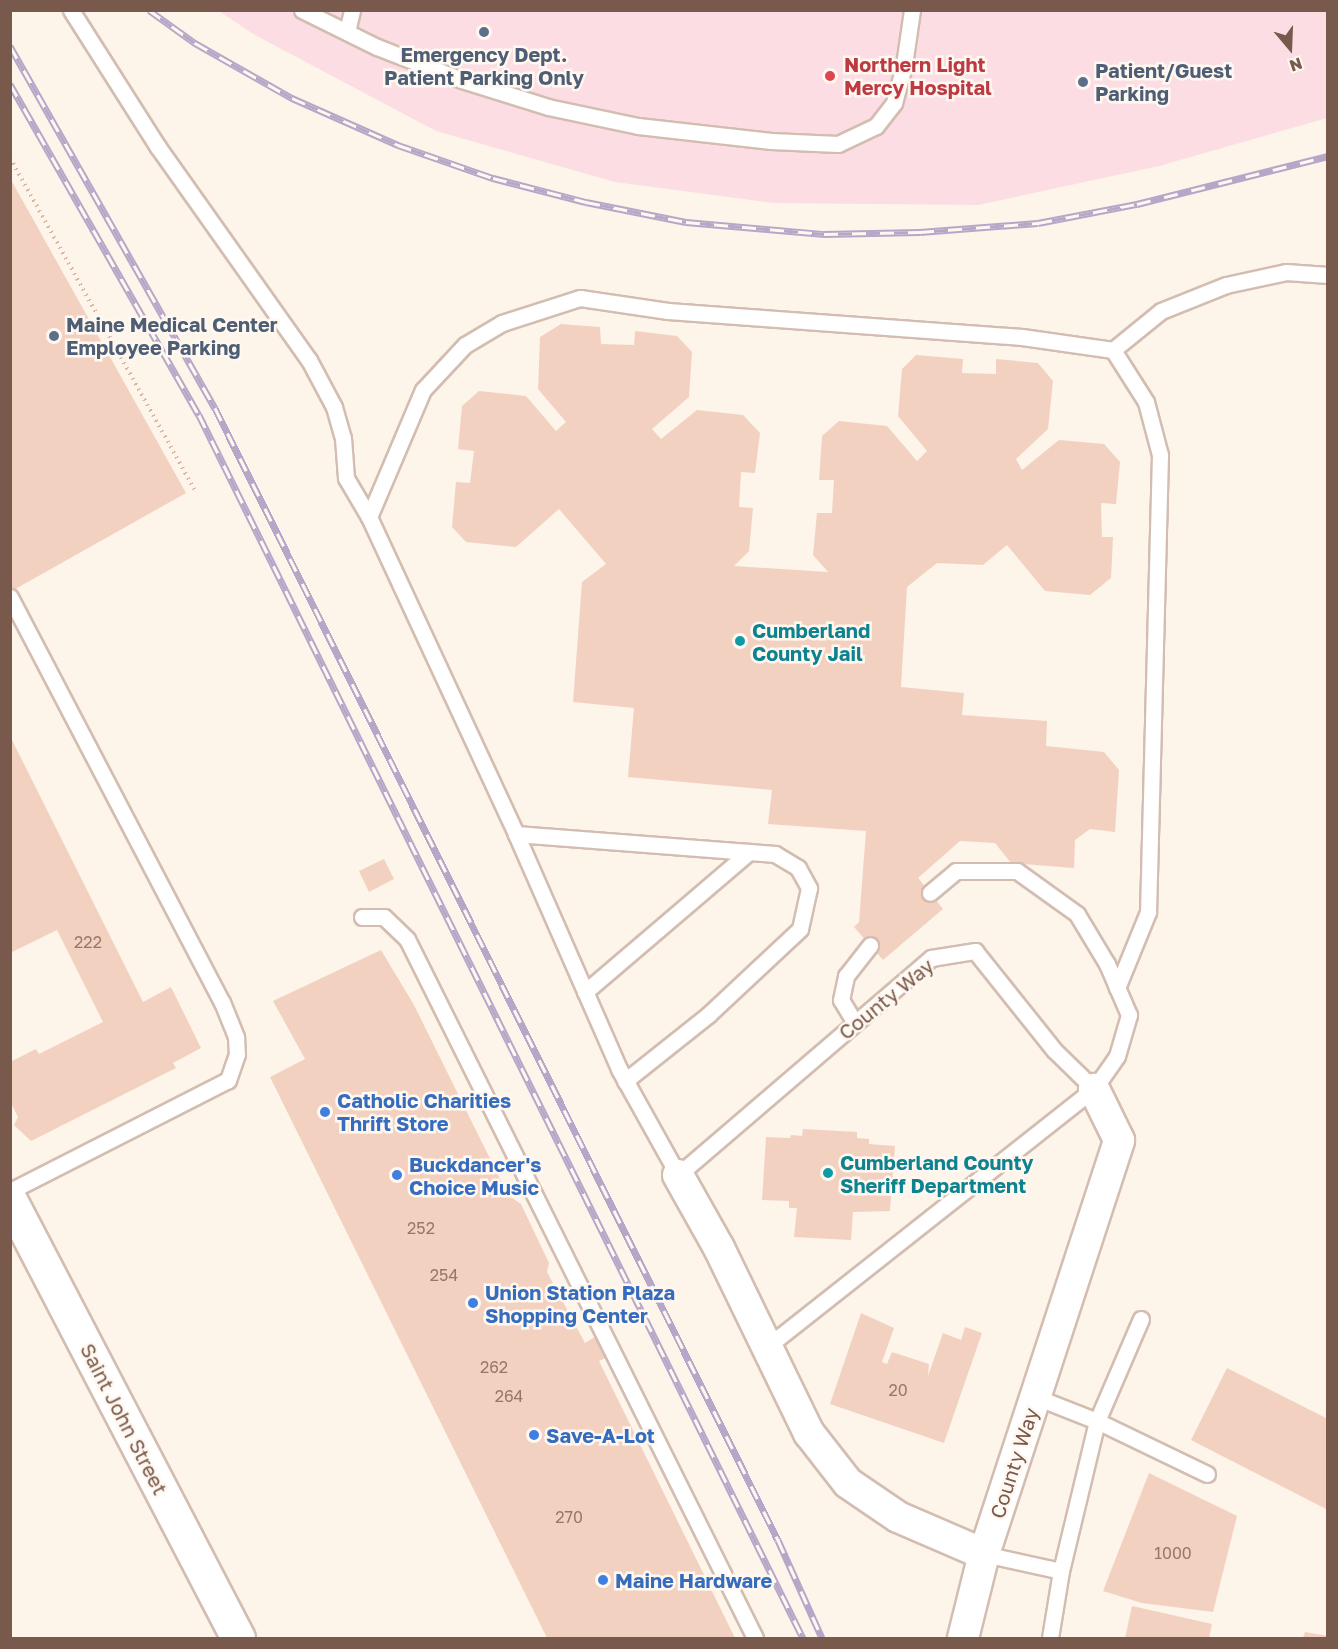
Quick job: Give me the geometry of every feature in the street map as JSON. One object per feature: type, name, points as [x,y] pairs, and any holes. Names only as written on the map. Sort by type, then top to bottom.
[{"type":"main road","name":"Saint John Street","points":[[10,1200],[238,1638]]},
{"type":"street","name":"County Way","points":[[963,1638],[984,1554],[1119,1140],[1094,1089]]},
{"type":"street","points":[[678,1175],[768,1346],[809,1433],[848,1483],[898,1517],[984,1554]]},
{"type":"lane","points":[[71,10],[158,147],[309,360],[334,407],[343,438],[346,478],[369,517],[516,834],[625,1081],[678,1175]]},
{"type":"lane","points":[[302,10],[347,32],[462,80],[548,107],[638,126],[771,141],[838,144],[876,126],[894,103],[904,65],[912,10]]},
{"type":"lane","points":[[347,32],[352,10]]},
{"type":"lane","points":[[1113,351],[1161,311],[1226,285],[1286,272],[1328,275]]},
{"type":"lane","points":[[369,517],[423,390],[465,345],[502,323],[580,298],[668,311],[1022,337],[1113,351],[1146,402],[1160,454],[1148,912],[1117,988]]},
{"type":"lane","points":[[10,597],[222,1002],[236,1037],[237,1054],[228,1080],[10,1191]]},
{"type":"lane","points":[[516,834],[775,854],[798,868],[810,888],[800,929],[708,1015],[625,1081]]},
{"type":"lane","points":[[585,992],[749,852]]},
{"type":"lane","points":[[768,1346],[1094,1089],[1118,1056],[1129,1015],[1077,914],[1017,871],[956,872],[930,893]]},
{"type":"lane","points":[[362,917],[384,916],[408,939],[755,1638]]},
{"type":"lane","points":[[855,1023],[841,1000],[846,976],[870,945]]},
{"type":"lane","name":"County Way","points":[[678,1175],[931,958],[975,951],[1054,1050],[1094,1089]]},
{"type":"lane","points":[[1050,1638],[1061,1571],[1097,1421],[1141,1319]]},
{"type":"lane","points":[[1036,1397],[1097,1421],[1207,1474]]},
{"type":"lane","points":[[984,1554],[1061,1571]]},
{"type":"path","points":[[10,158],[194,489]]},
{"type":"shaded area","name":"Northern Light Mercy Hospital","points":[[219,11],[1327,11],[1327,118],[1159,166],[978,205],[773,203],[615,182],[436,131],[255,35]]},
{"type":"building","name":"Maine Medical Center Employee Parking","points":[[10,178],[186,493],[10,592]]},
{"type":"building","name":"Cumberland County Jail","points":[[561,324],[600,327],[601,344],[634,345],[635,331],[677,336],[692,352],[689,397],[652,429],[661,439],[697,410],[743,415],[760,433],[755,473],[741,472],[739,507],[753,508],[749,551],[734,566],[828,572],[813,555],[817,513],[832,513],[834,480],[819,480],[822,436],[839,421],[887,426],[917,461],[927,451],[898,416],[902,369],[916,355],[963,359],[962,373],[996,374],[996,359],[1038,363],[1053,381],[1048,429],[1016,459],[1022,470],[1059,440],[1104,444],[1120,462],[1116,504],[1101,503],[1102,537],[1113,537],[1111,578],[1090,595],[1045,591],[1007,545],[983,565],[937,563],[907,587],[901,687],[964,693],[962,715],[1047,721],[1046,746],[1104,752],[1119,770],[1115,832],[1090,829],[1075,840],[1074,868],[1011,863],[995,843],[960,841],[918,878],[943,909],[883,960],[854,927],[859,922],[866,831],[768,824],[772,790],[628,777],[634,708],[573,702],[582,582],[606,564],[559,509],[516,547],[466,542],[452,527],[456,482],[470,483],[474,451],[458,449],[462,406],[479,391],[526,396],[556,431],[566,422],[538,389],[540,337]]},
{"type":"building","points":[[10,736],[143,1002],[171,987],[201,1048],[173,1063],[176,1068],[31,1141],[14,1125],[18,1117],[10,1101],[10,1062],[36,1049],[39,1054],[103,1022],[57,930],[10,953]]},
{"type":"building","points":[[384,859],[394,879],[369,892],[359,871]]},
{"type":"building","name":"Union Station Plaza Shopping Center","points":[[381,950],[414,1005],[508,1195],[521,1204],[549,1263],[547,1272],[585,1343],[598,1335],[610,1356],[599,1361],[735,1638],[547,1638],[270,1077],[305,1059],[273,1001]]},
{"type":"building","name":"Cumberland County Sheriff Department","points":[[803,1129],[857,1132],[857,1138],[869,1139],[869,1144],[895,1146],[890,1211],[853,1212],[851,1240],[794,1237],[797,1208],[789,1208],[789,1201],[762,1200],[766,1137],[802,1136]]},
{"type":"building","points":[[861,1313],[894,1328],[882,1362],[887,1364],[892,1352],[929,1364],[928,1376],[943,1333],[961,1340],[965,1327],[982,1333],[944,1443],[830,1404]]},
{"type":"building","points":[[1227,1368],[1328,1419],[1328,1510],[1191,1440]]},
{"type":"building","points":[[1149,1473],[1237,1516],[1213,1612],[1142,1603],[1103,1591]]},
{"type":"building","points":[[1132,1606],[1212,1624],[1209,1638],[1125,1638]]},
{"type":"building","points":[[1305,1632],[1328,1636],[1328,1638],[1303,1638]]},
{"type":"railway","points":[[149,10],[195,43],[292,98],[398,145],[493,178],[586,202],[686,222],[824,234],[920,232],[1038,223],[1137,204],[1328,156]]},
{"type":"railway","points":[[10,46],[215,408],[778,1540],[822,1638]]},
{"type":"railway","points":[[10,84],[199,415],[803,1638]]},
{"type":"place","name":"Emergency Dept. Patient Parking Only","points":[[484,32]]},
{"type":"place","name":"Northern Light Mercy Hospital","points":[[830,76]]},
{"type":"place","name":"Patient/Guest Parking","points":[[1083,82]]},
{"type":"place","name":"Maine Medical Center Employee Parking","points":[[54,336]]},
{"type":"place","name":"Cumberland County Jail","points":[[740,641]]},
{"type":"place","name":"Catholic Charities Thrift Store","points":[[325,1112]]},
{"type":"place","name":"Cumberland County Sheriff Department","points":[[828,1173]]},
{"type":"place","name":"Buckdancer's Choice Music","points":[[397,1175]]},
{"type":"place","name":"Union Station Plaza Shopping Center","points":[[473,1303]]},
{"type":"place","name":"Save-A-Lot","points":[[534,1435]]},
{"type":"place","name":"Maine Hardware","points":[[603,1580]]}]
